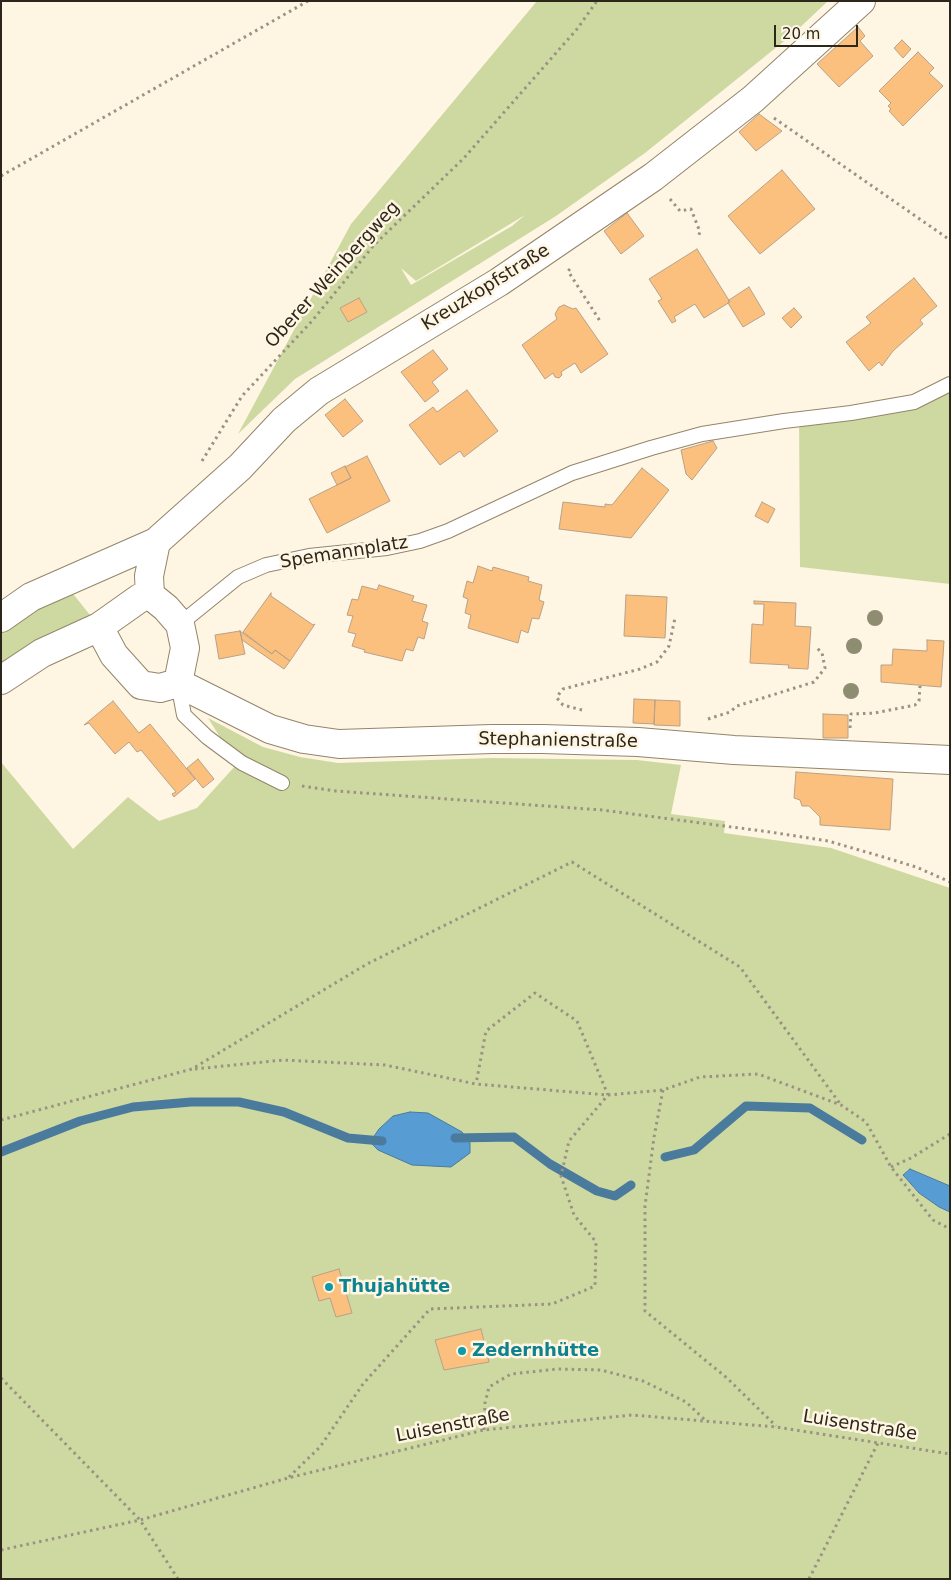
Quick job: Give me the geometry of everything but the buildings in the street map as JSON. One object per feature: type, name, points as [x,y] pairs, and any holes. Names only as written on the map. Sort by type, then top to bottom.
[{"type":"street","name":"Kreuzkopfstraße","points":[[1,618],[31,597],[156,542],[240,468],[284,420],[319,391],[491,287],[654,177],[754,99],[861,1]]},
{"type":"street","points":[[99,627],[114,655],[141,685],[160,688],[178,683],[185,648],[180,624],[166,608],[150,595],[149,576],[156,542]]},
{"type":"street","points":[[1,680],[42,653],[99,627],[140,598],[150,595]]},
{"type":"street","name":"Stephanienstraße","points":[[178,683],[270,729],[304,739],[339,744],[543,739],[638,742],[734,750],[950,760]]},
{"type":"lane","name":"Spemannplatz","points":[[180,624],[238,577],[266,565],[309,556],[387,548],[420,541],[448,531],[572,473],[702,434],[914,402],[950,384]]},
{"type":"lane","points":[[178,683],[184,715],[195,726],[242,763],[282,783]]},
{"type":"path","points":[[1,176],[308,1]]},
{"type":"path","name":"Oberer Weinbergweg","points":[[199,466],[242,396],[312,321],[374,245],[464,158],[578,29],[597,1]]},
{"type":"path","points":[[766,113],[950,240]]},
{"type":"path","points":[[666,193],[680,211],[691,209],[700,232],[698,238]]},
{"type":"path","points":[[574,264],[568,271],[600,321]]},
{"type":"path","points":[[590,713],[563,705],[557,698],[559,694],[563,689],[640,669],[657,662],[669,646],[675,618]]},
{"type":"path","points":[[702,721],[730,712],[736,706],[814,682],[824,668],[822,653],[816,647]]},
{"type":"path","points":[[851,714],[875,713],[915,705],[919,701],[920,686]]},
{"type":"path","points":[[282,783],[336,791],[602,810],[770,832],[828,842],[916,868],[950,882]]},
{"type":"path","points":[[192,1069],[367,964],[572,862],[740,967],[841,1105]]},
{"type":"path","points":[[476,1084],[486,1031],[535,993],[577,1021],[608,1095]]},
{"type":"path","points":[[1,1120],[192,1069],[283,1060],[386,1065],[476,1084],[608,1095],[663,1090],[700,1077],[758,1074],[841,1105],[866,1122],[891,1167],[933,1220],[950,1229]]},
{"type":"path","points":[[663,1090],[654,1136],[645,1206],[645,1311],[727,1378],[776,1427]]},
{"type":"path","points":[[288,1478],[320,1447],[363,1384],[430,1309],[552,1304],[595,1286],[596,1242],[574,1215],[560,1176],[569,1141],[608,1095]]},
{"type":"path","points":[[891,1167],[911,1158],[950,1134]]},
{"type":"path","points":[[484,1430],[485,1404],[489,1387],[511,1374],[558,1370],[601,1370],[644,1381],[686,1402],[705,1420]]},
{"type":"path","points":[[1,1378],[140,1520],[178,1579]]},
{"type":"path","name":"Luisenstraße","points":[[1,1550],[140,1520],[288,1478],[484,1430],[632,1415],[776,1427],[950,1454]]},
{"type":"path","points":[[809,1579],[878,1443]]},
{"type":"green space","points":[[537,1],[828,1],[793,34],[645,153],[556,216],[295,379],[238,434],[351,224]],"holes":[[[525,215],[512,226],[411,285],[401,268],[416,281]]]},
{"type":"green space","points":[[950,377],[950,584],[800,567],[799,412],[911,398]]},
{"type":"green space","points":[[66,585],[98,625],[1,678],[1,622]]},
{"type":"green space","points":[[208,718],[263,747],[300,757],[338,763],[492,758],[637,760],[681,765],[671,814],[725,821],[724,833],[831,848],[950,888],[950,1186],[910,1169],[903,1175],[919,1193],[950,1212],[950,1579],[1,1579],[1,762],[73,849],[128,797],[159,821],[197,808],[237,764]]},
{"type":"water","points":[[410,1112],[428,1113],[462,1132],[470,1143],[470,1153],[451,1167],[412,1165],[378,1150],[370,1142],[379,1129],[393,1116]]},
{"type":"water","points":[[910,1169],[950,1186],[950,1212],[919,1193],[903,1175]]},
{"type":"waterway","points":[[1,1152],[80,1121],[133,1107],[191,1102],[239,1102],[284,1112],[348,1138],[382,1141]]},
{"type":"waterway","points":[[665,1157],[694,1150],[746,1106],[810,1108],[862,1140]]},
{"type":"waterway","points":[[455,1138],[514,1137],[550,1164],[597,1191],[615,1196],[631,1185]]},
{"type":"place","name":"Thujahütte","points":[[329,1287]]},
{"type":"place","name":"Zedernhütte","points":[[462,1351]]}]
